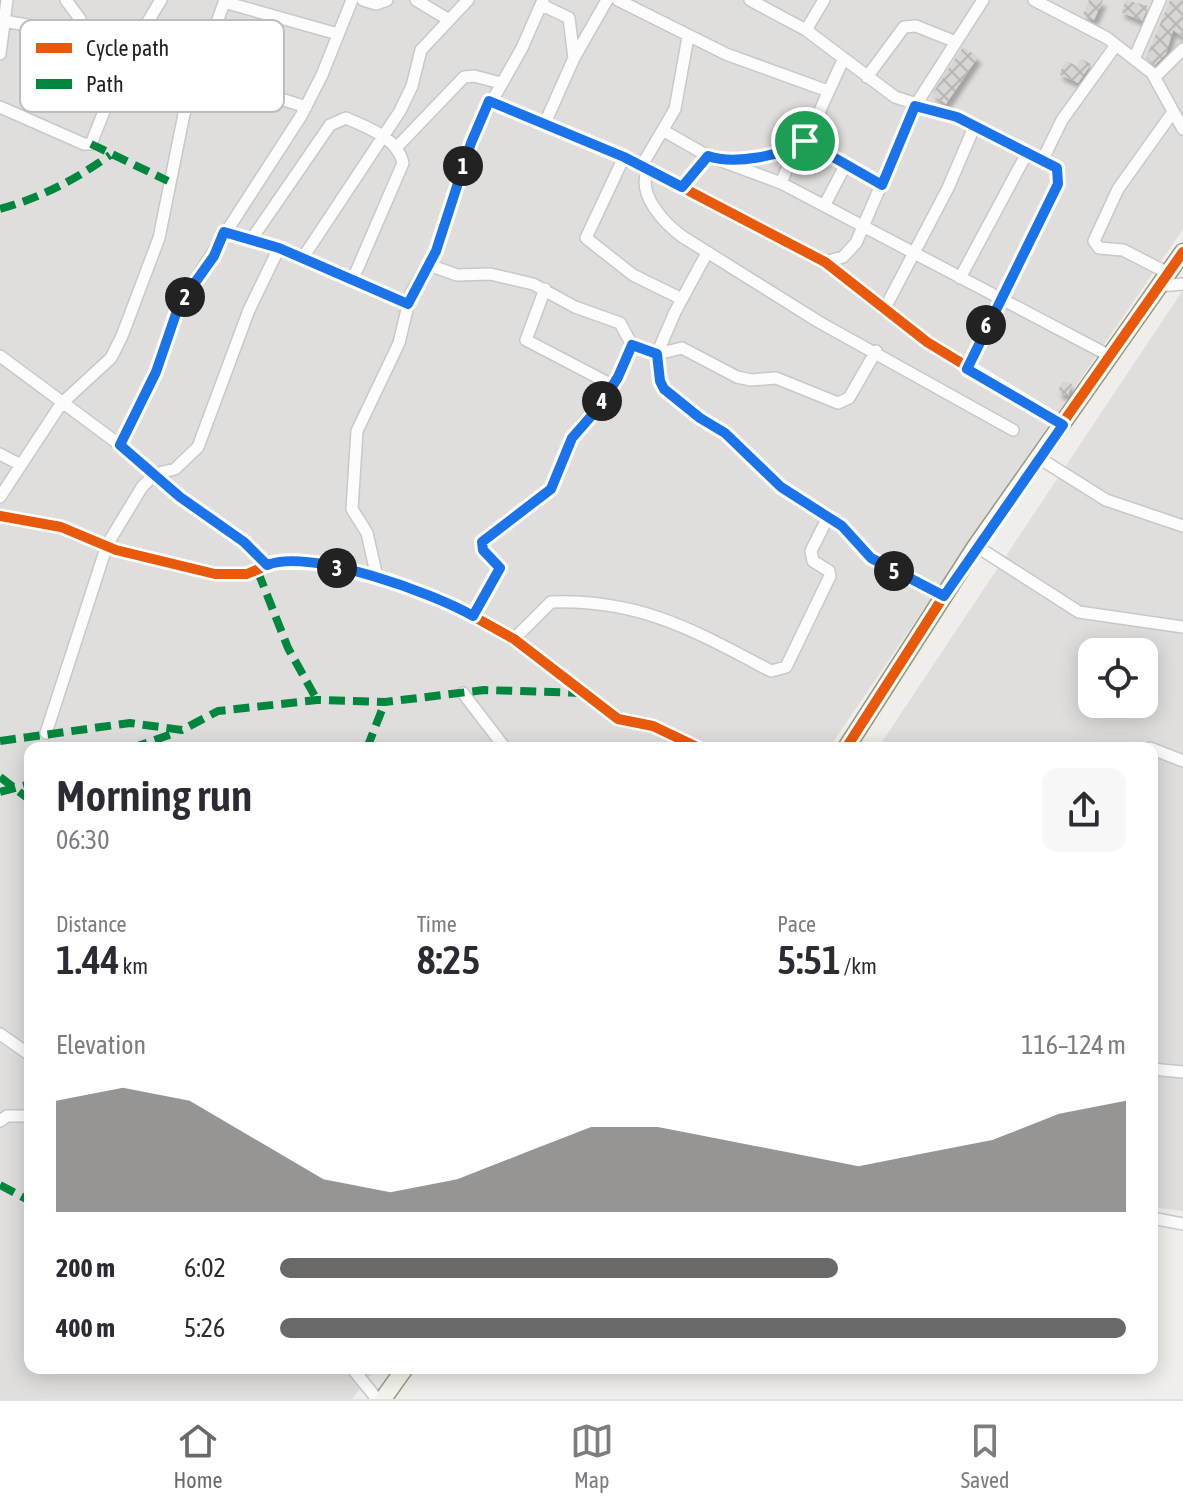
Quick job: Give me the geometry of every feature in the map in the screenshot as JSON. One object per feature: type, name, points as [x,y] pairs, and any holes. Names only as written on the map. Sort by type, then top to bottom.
[{"type":"street","points":[[0,54],[7,0]]},
{"type":"street","points":[[66,0],[80,20]]},
{"type":"street","points":[[149,20],[161,0]]},
{"type":"street","points":[[120,445],[156,372],[179,305],[214,256],[224,232],[306,107],[352,0]]},
{"type":"street","points":[[363,0],[376,4],[387,0]]},
{"type":"street","points":[[416,0],[449,20]]},
{"type":"street","points":[[302,259],[407,96],[420,52],[468,0]]},
{"type":"street","points":[[545,123],[574,58],[607,0]]},
{"type":"street","points":[[618,0],[688,37],[828,91]]},
{"type":"street","points":[[806,30],[824,0]]},
{"type":"street","points":[[825,262],[847,255],[863,227],[915,106],[983,0]]},
{"type":"street","points":[[1034,0],[1116,45],[1155,77],[1183,129]]},
{"type":"street","points":[[1134,59],[1160,0]]},
{"type":"street","points":[[217,20],[224,1],[338,34]]},
{"type":"street","points":[[757,1],[806,30],[895,97],[975,125],[1057,168],[1059,180],[967,369]]},
{"type":"street","points":[[377,577],[367,533],[352,509],[355,442],[368,402],[399,343],[408,304],[429,265],[489,101],[518,57],[543,2],[569,18],[574,58]]},
{"type":"street","points":[[4,21],[20,24]]},
{"type":"street","points":[[867,77],[904,27],[916,26],[956,42]]},
{"type":"street","points":[[688,37],[678,101],[644,169],[652,203],[675,232],[819,322],[1013,430]]},
{"type":"street","points":[[1042,161],[1062,120],[1116,45]]},
{"type":"street","points":[[1155,77],[1183,49]]},
{"type":"street","points":[[781,183],[843,60]]},
{"type":"street","points":[[396,148],[464,77],[474,76],[501,83]]},
{"type":"street","points":[[284,100],[306,107]]},
{"type":"street","points":[[489,101],[624,157],[825,262],[884,310],[967,369],[1063,425]]},
{"type":"street","points":[[0,107],[91,144],[104,112]]},
{"type":"street","points":[[0,497],[61,404],[111,358],[122,336],[159,238],[187,112]]},
{"type":"street","points":[[1173,112],[1118,189],[1094,241],[1099,248],[1123,250],[1164,279],[1183,284]]},
{"type":"street","points":[[251,240],[338,119],[346,118],[383,136],[396,148],[403,168],[353,279]]},
{"type":"street","points":[[884,310],[948,188],[975,125]]},
{"type":"street","points":[[664,131],[708,156],[781,183],[1110,356]]},
{"type":"street","points":[[720,160],[773,156],[800,144]]},
{"type":"street","points":[[800,144],[882,185]]},
{"type":"street","points":[[960,278],[1027,153]]},
{"type":"street","points":[[682,187],[708,156]]},
{"type":"street","points":[[624,157],[586,238],[633,275],[682,299]]},
{"type":"street","points":[[824,206],[845,166]]},
{"type":"street","points":[[224,232],[279,248],[408,304]]},
{"type":"street","points":[[46,733],[107,545],[142,487],[155,474],[175,469],[198,447],[249,310],[279,248]]},
{"type":"street","points":[[850,742],[976,546],[1183,252]]},
{"type":"street","points":[[707,253],[657,354],[664,389],[738,444],[763,473],[851,535],[871,558],[944,596]]},
{"type":"street","points":[[429,265],[457,275],[490,274],[545,289],[575,307],[620,323],[632,345],[657,354],[682,348],[737,377],[781,379],[841,403],[849,398],[876,351]]},
{"type":"street","points":[[545,289],[526,340],[612,385]]},
{"type":"street","points":[[473,616],[500,568],[483,550],[482,542],[551,489],[572,438],[600,406],[632,345]]},
{"type":"street","points":[[0,356],[120,445],[180,497],[244,542],[267,565]]},
{"type":"street","points":[[0,454],[21,465]]},
{"type":"street","points":[[1039,458],[1106,500],[1183,526]]},
{"type":"street","points":[[0,516],[61,527],[169,565],[215,574],[247,574],[275,562],[313,563],[377,577],[453,605],[514,639],[618,719],[653,726],[686,742]]},
{"type":"street","points":[[514,639],[551,602],[612,606],[659,614],[771,671],[779,671],[786,667],[830,576],[829,571],[813,561],[811,551],[828,517]]},
{"type":"street","points":[[976,546],[1079,612],[1183,627]]},
{"type":"street","points":[[463,693],[500,742]]},
{"type":"street","points":[[1158,751],[1183,761]]},
{"type":"street","points":[[0,1034],[24,1051]]},
{"type":"street","points":[[1158,1070],[1183,1072]]},
{"type":"street","points":[[0,1121],[7,1116],[24,1116]]},
{"type":"street","points":[[1158,1219],[1183,1224]]},
{"type":"street","points":[[357,1374],[380,1399],[400,1374]]},
{"type":"shaded area","points":[[0,0],[1183,0],[1183,229],[833,742],[24,742],[24,1374],[371,1374],[352,1399],[0,1399]]},
{"type":"shaded area","points":[[1183,290],[1183,1211],[1158,1208],[1158,742],[882,742]]},
{"type":"building","points":[[1089,0],[1103,0],[1094,20],[1083,15]]},
{"type":"building","points":[[1126,0],[1148,6],[1142,21],[1121,12]]},
{"type":"building","points":[[1170,0],[1183,0],[1183,37],[1173,30],[1166,54],[1155,65],[1146,58]]},
{"type":"building","points":[[963,47],[978,57],[946,104],[932,94]]},
{"type":"building","points":[[1081,59],[1091,64],[1078,83],[1059,74],[1066,61],[1077,66]]},
{"type":"building","points":[[1062,381],[1072,384],[1068,396],[1058,392]]},
{"type":"marked path","points":[[91,144],[168,181]]},
{"type":"marked path","points":[[0,209],[58,187],[110,155]]},
{"type":"marked path","points":[[258,572],[288,648],[317,700]]},
{"type":"marked path","points":[[0,741],[130,723],[182,730],[218,711],[317,700],[385,702],[484,690],[582,693]]},
{"type":"marked path","points":[[369,742],[385,702]]},
{"type":"marked path","points":[[149,742],[175,733]]},
{"type":"marked path","points":[[0,777],[24,795]]},
{"type":"marked path","points":[[0,792],[24,786]]},
{"type":"marked path","points":[[0,1185],[24,1198]]},
{"type":"cycle path","points":[[489,101],[624,157],[825,262],[927,342],[1063,425]]},
{"type":"cycle path","points":[[850,742],[976,546],[1183,252]]},
{"type":"cycle path","points":[[0,516],[61,527],[116,550],[215,574],[247,574],[275,562],[313,563],[388,580],[453,605],[514,639],[618,719],[653,726],[686,742]]},
{"type":"route","points":[[489,101],[624,157],[682,187],[708,156],[720,160],[767,157],[779,155],[805,141],[882,185],[915,106],[966,121],[1056,167],[1059,172],[1058,184],[967,369],[1063,425],[944,596],[881,565],[842,526],[763,473],[738,444],[664,389],[657,354],[632,345],[618,377],[600,406],[572,438],[551,489],[482,542],[483,550],[500,568],[473,616],[453,605],[377,577],[313,563],[275,562],[267,565],[244,542],[180,497],[120,445],[156,372],[179,305],[214,256],[224,232],[279,248],[408,304],[411,293],[436,251],[471,143],[489,101]]}]
